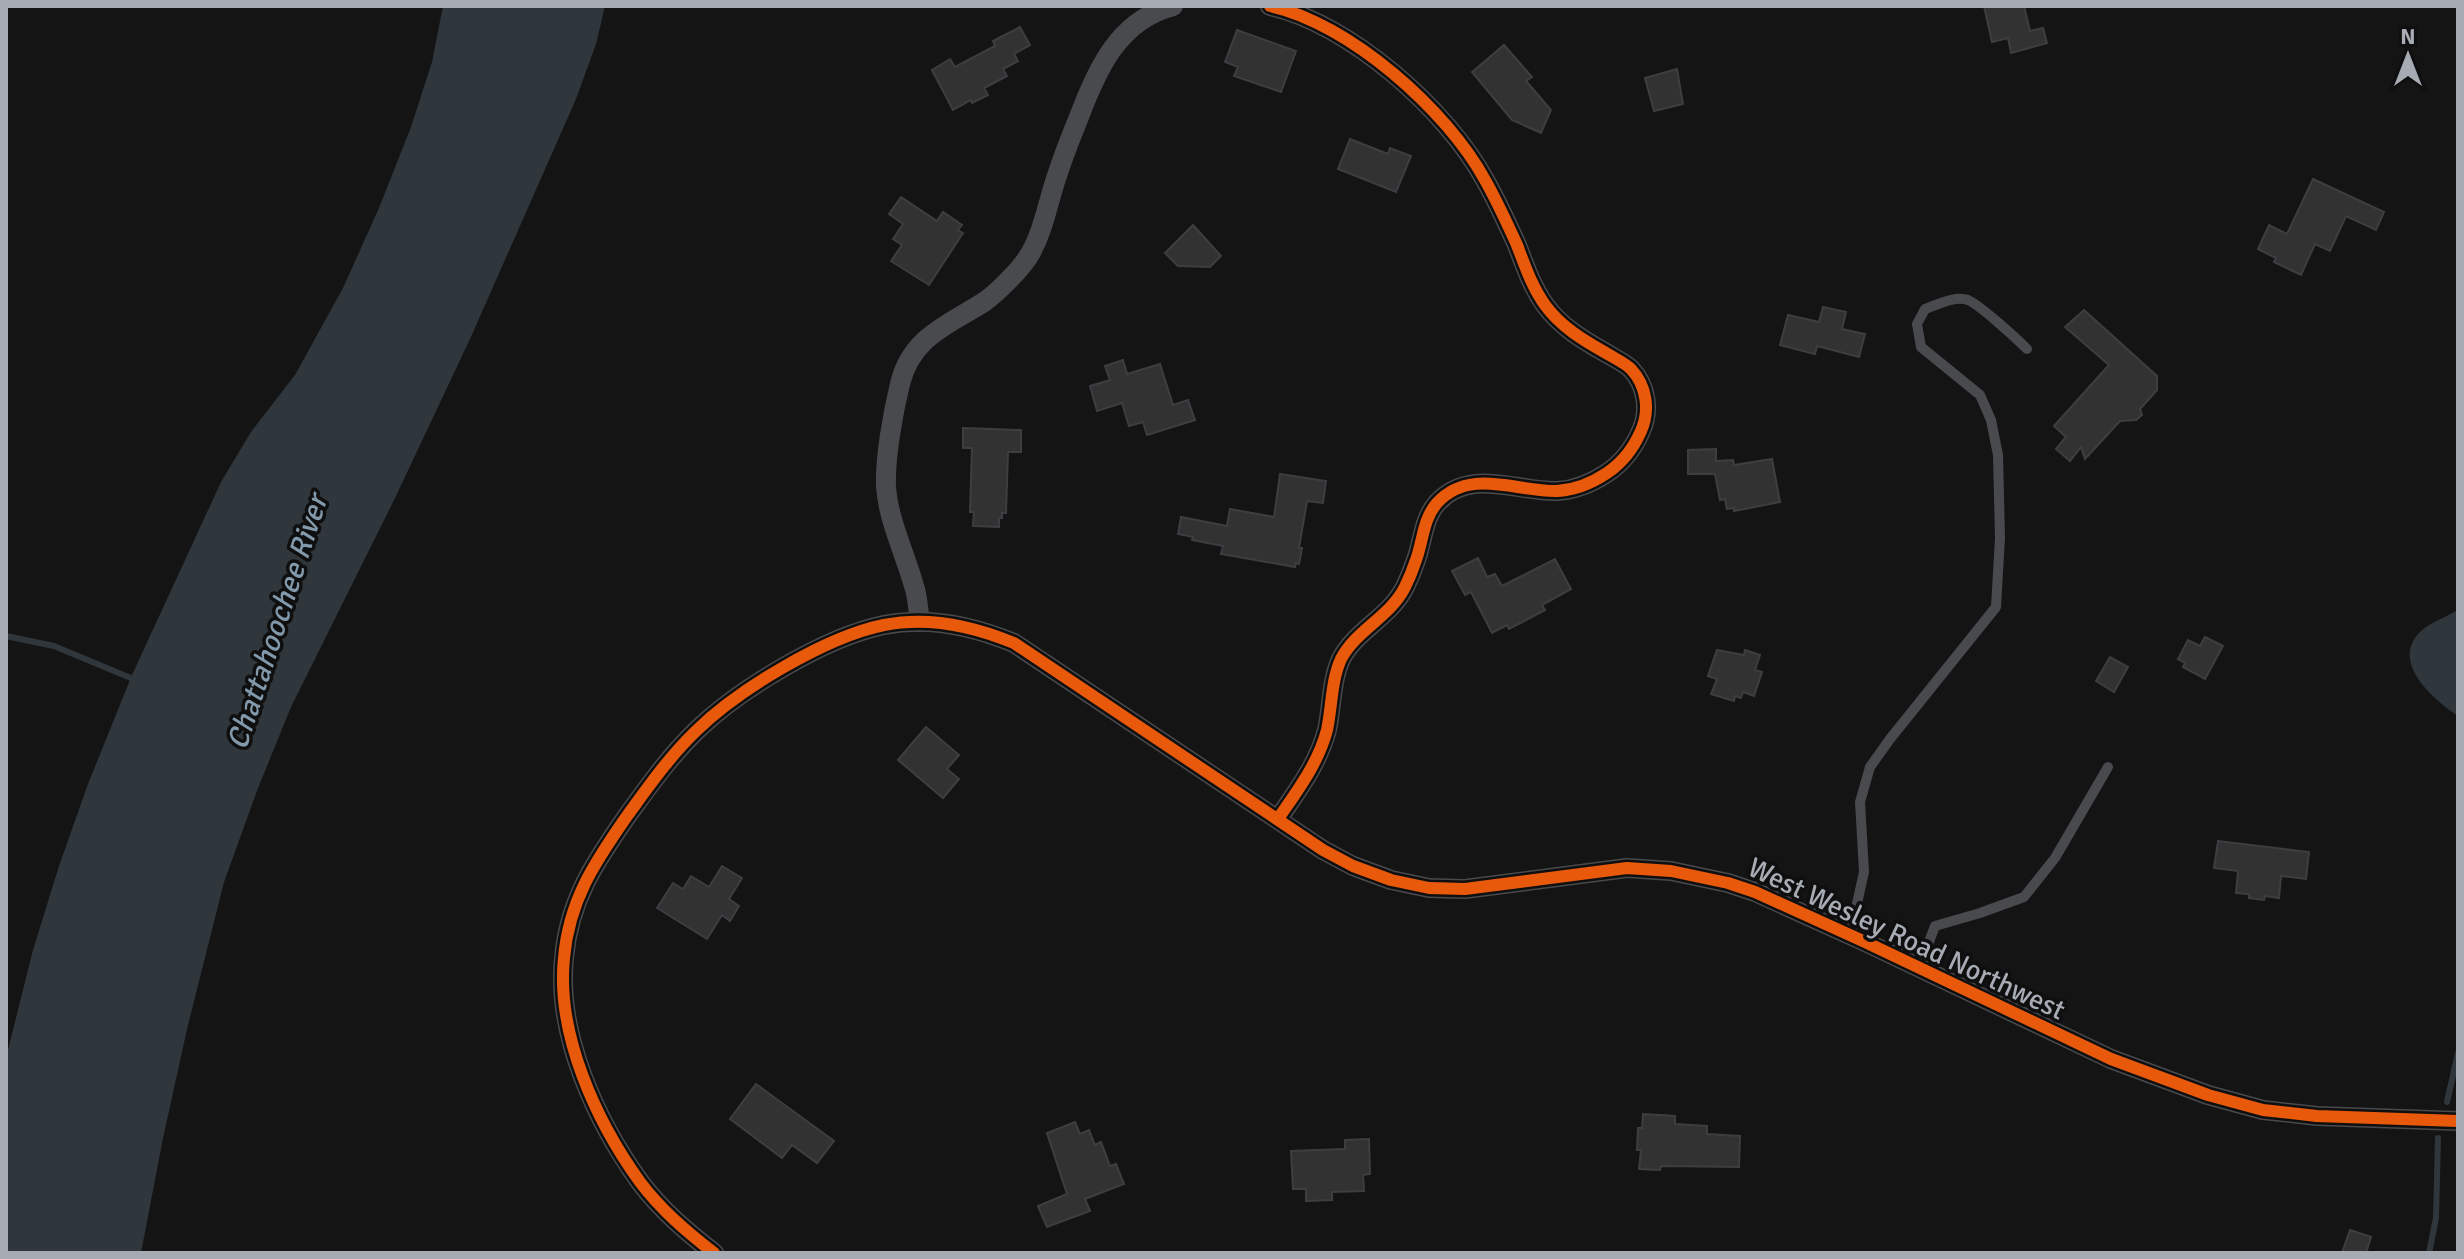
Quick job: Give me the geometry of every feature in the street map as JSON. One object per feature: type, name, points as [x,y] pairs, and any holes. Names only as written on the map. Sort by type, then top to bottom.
[{"type":"street","points":[[920,622],[916,589],[886,488],[900,381],[911,357],[929,335],[986,301],[1029,257],[1039,236],[1066,150],[1104,58],[1123,35],[1145,18],[1173,6]]},
{"type":"street","points":[[1270,6],[1314,21],[1371,57],[1421,98],[1449,127],[1486,181],[1545,305],[1575,335],[1631,368],[1643,386],[1647,406],[1643,428],[1632,448],[1612,469],[1593,482],[1555,491],[1475,483],[1454,490],[1437,504],[1427,520],[1403,591],[1353,642],[1341,660],[1320,750],[1278,819]]},
{"type":"street","name":"West Wesley Road Northwest","points":[[714,1253],[680,1226],[641,1184],[612,1139],[576,1060],[567,1028],[563,995],[563,958],[569,926],[595,861],[665,764],[697,730],[732,701],[797,660],[852,634],[885,624],[944,622],[986,631],[1014,643],[1323,850],[1353,866],[1391,880],[1429,888],[1465,889],[1627,868],[1671,871],[1741,887],[1850,935],[2111,1059],[2208,1095],[2263,1110],[2317,1116],[2458,1121]]},
{"type":"lane","points":[[1850,935],[1864,872],[1860,802],[1870,767],[1996,607],[2000,538],[1998,455],[1991,420],[1980,395],[1921,347],[1917,324],[1925,309],[1952,300],[1968,300],[2027,349]]},
{"type":"lane","points":[[1919,968],[1935,926],[2024,897],[2055,858],[2108,767]]},
{"type":"water","name":"Chattahoochee River","points":[[443,6],[605,6],[596,44],[576,99],[470,339],[291,707],[258,788],[224,882],[187,1029],[141,1253],[6,1253],[6,1058],[33,950],[59,866],[132,675],[221,482],[251,432],[295,375],[343,288],[379,208],[411,127],[432,62]]},
{"type":"water","points":[[2458,610],[2458,716],[2437,700],[2418,679],[2410,655],[2412,644],[2420,632]]},
{"type":"building","points":[[1984,6],[2024,6],[2030,31],[2043,28],[2047,43],[2011,53],[2008,38],[1992,42]]},
{"type":"building","points":[[1020,27],[1030,45],[1014,54],[1018,61],[1003,69],[1007,76],[984,88],[988,95],[953,110],[932,70],[950,59],[955,67],[995,46],[993,41]]},
{"type":"building","points":[[1237,30],[1296,51],[1281,92],[1234,76],[1238,67],[1225,62]]},
{"type":"building","points":[[1504,45],[1532,77],[1526,81],[1551,110],[1541,133],[1512,120],[1472,72]]},
{"type":"building","points":[[1677,69],[1683,104],[1654,111],[1645,78]]},
{"type":"building","points":[[1350,139],[1388,154],[1390,148],[1411,156],[1396,192],[1338,169]]},
{"type":"building","points":[[2313,179],[2384,212],[2376,230],[2346,216],[2330,251],[2315,244],[2301,275],[2274,262],[2276,258],[2258,249],[2269,225],[2287,234]]},
{"type":"building","points":[[901,197],[937,221],[943,212],[962,225],[958,230],[963,233],[929,285],[891,261],[902,245],[893,239],[903,224],[889,214]]},
{"type":"building","points":[[1193,225],[1221,256],[1210,267],[1178,266],[1165,253]]},
{"type":"building","points":[[1823,307],[1846,312],[1842,329],[1865,334],[1859,357],[1817,346],[1815,354],[1780,345],[1788,315],[1819,322]]},
{"type":"building","points":[[2084,310],[2157,376],[2157,390],[2140,409],[2142,415],[2136,420],[2120,421],[2085,459],[2081,447],[2070,461],[2056,449],[2066,437],[2054,426],[2109,365],[2065,327]]},
{"type":"building","points":[[1123,360],[1127,374],[1160,364],[1173,405],[1188,400],[1195,420],[1147,435],[1143,422],[1129,426],[1122,403],[1097,411],[1090,386],[1110,380],[1105,366]]},
{"type":"building","points":[[963,428],[1021,430],[1021,452],[1008,452],[1006,513],[999,518],[999,527],[973,526],[974,512],[970,512],[972,448],[963,448]]},
{"type":"building","points":[[1716,449],[1716,461],[1733,460],[1734,465],[1772,459],[1780,502],[1734,511],[1734,508],[1727,509],[1725,499],[1720,500],[1715,474],[1688,474],[1688,450]]},
{"type":"building","points":[[1280,474],[1326,481],[1323,503],[1307,501],[1299,548],[1302,548],[1299,564],[1296,563],[1295,567],[1221,554],[1223,546],[1178,534],[1181,517],[1227,526],[1230,509],[1274,517]]},
{"type":"building","points":[[1478,558],[1487,577],[1495,574],[1502,586],[1555,559],[1571,589],[1542,605],[1545,610],[1509,629],[1507,625],[1492,633],[1471,592],[1465,595],[1452,571]]},
{"type":"building","points":[[2205,637],[2223,646],[2205,679],[2183,667],[2185,663],[2178,659],[2188,640],[2200,646]]},
{"type":"building","points":[[1717,650],[1744,655],[1745,650],[1760,655],[1755,670],[1762,672],[1754,696],[1743,692],[1741,698],[1735,696],[1734,701],[1711,694],[1717,679],[1708,676]]},
{"type":"building","points":[[2110,657],[2128,667],[2114,692],[2096,681]]},
{"type":"building","points":[[926,727],[959,755],[947,769],[959,779],[943,798],[898,760]]},
{"type":"building","points":[[2218,841],[2309,852],[2306,879],[2281,876],[2279,898],[2265,896],[2264,900],[2236,893],[2238,871],[2214,868]]},
{"type":"building","points":[[722,866],[742,878],[729,899],[739,906],[730,921],[722,915],[707,939],[657,908],[673,883],[683,889],[691,876],[709,887]]},
{"type":"building","points":[[756,1084],[834,1141],[817,1163],[792,1145],[782,1158],[730,1119]]},
{"type":"building","points":[[1643,1114],[1675,1116],[1675,1124],[1707,1126],[1707,1134],[1740,1136],[1739,1167],[1661,1166],[1660,1170],[1639,1169],[1641,1150],[1637,1150],[1638,1128],[1642,1128]]},
{"type":"building","points":[[1075,1122],[1080,1134],[1089,1130],[1095,1145],[1101,1142],[1110,1166],[1116,1164],[1124,1184],[1085,1199],[1090,1211],[1047,1227],[1038,1206],[1067,1194],[1047,1133]]},
{"type":"building","points":[[1369,1139],[1370,1174],[1363,1175],[1364,1191],[1332,1192],[1332,1200],[1306,1201],[1306,1189],[1293,1189],[1291,1151],[1345,1149],[1345,1140]]},
{"type":"building","points":[[2350,1230],[2371,1237],[2366,1253],[2342,1253]]},
{"type":"waterway","points":[[6,636],[54,646],[138,681]]},
{"type":"waterway","points":[[2447,1102],[2458,1053]]},
{"type":"waterway","points":[[2429,1253],[2436,1218],[2438,1138]]},
{"type":"cycle path","points":[[1270,6],[1300,15],[1363,50],[1421,99],[1468,153],[1489,188],[1545,305],[1573,332],[1631,369],[1641,383],[1646,407],[1641,431],[1627,454],[1612,469],[1590,483],[1557,491],[1479,484],[1450,492],[1437,503],[1426,523],[1414,567],[1399,598],[1355,640],[1341,659],[1323,742],[1306,777],[1278,819]]},
{"type":"cycle path","points":[[714,1253],[675,1220],[640,1182],[608,1132],[582,1076],[566,1016],[563,987],[571,918],[585,882],[615,833],[660,772],[696,731],[758,683],[810,653],[861,631],[901,622],[950,624],[1014,643],[1323,850],[1353,866],[1391,880],[1429,888],[1465,889],[1627,868],[1671,871],[1728,883],[1863,941],[2111,1059],[2208,1095],[2263,1110],[2317,1116],[2458,1121]]}]
